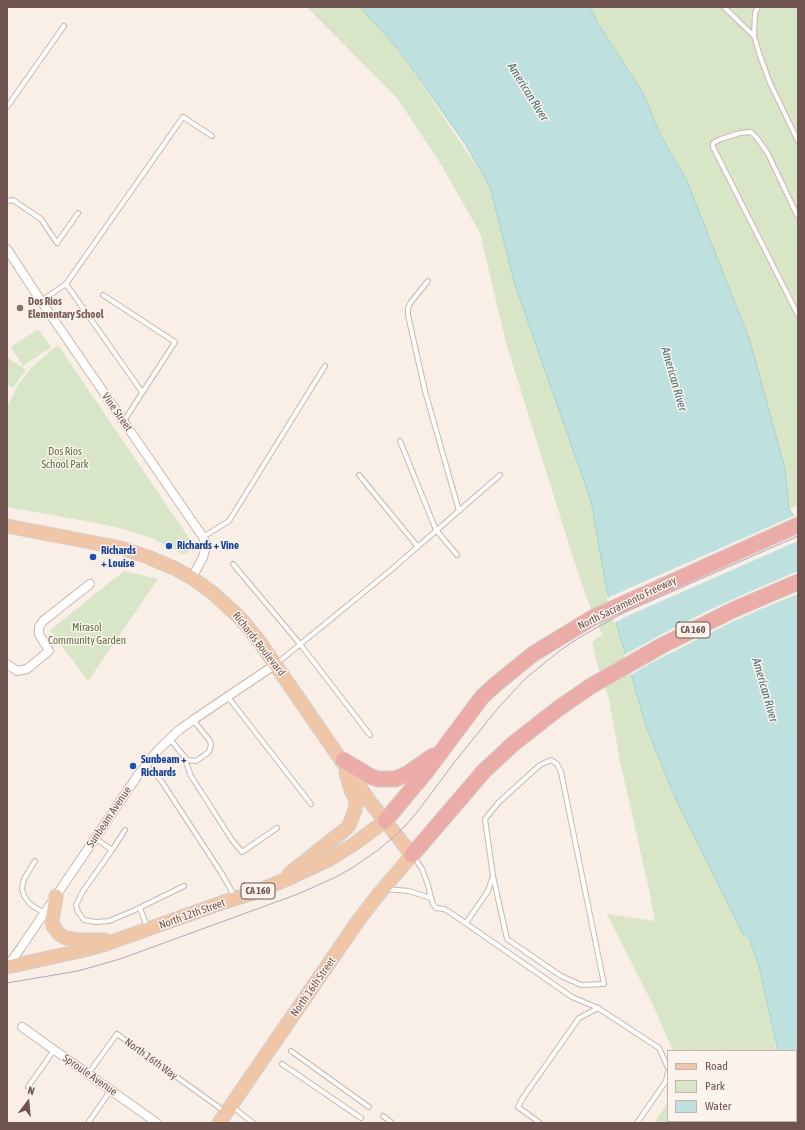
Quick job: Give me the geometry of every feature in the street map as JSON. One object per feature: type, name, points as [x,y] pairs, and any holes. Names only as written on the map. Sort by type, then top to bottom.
[{"type":"highway","name":"North Sacramento Freeway","points":[[385,820],[397,808],[426,772],[482,697],[533,654],[594,617],[798,525]]},
{"type":"highway","name":"CA 160","points":[[412,855],[497,759],[534,727],[559,708],[591,686],[663,645],[733,610],[798,582]]},
{"type":"highway","points":[[342,760],[378,779],[395,779],[407,774],[443,749]]},
{"type":"main road","name":"Richards Boulevard","points":[[7,526],[121,548],[174,568],[192,578],[213,593],[241,619],[259,641],[370,802],[412,855]]},
{"type":"main road","points":[[277,883],[347,828],[352,820],[356,800],[351,790],[342,760]]},
{"type":"main road","name":"North 12th Street","points":[[7,966],[80,951],[120,939],[277,883],[330,859],[354,844],[385,820]]},
{"type":"main road","name":"North 16th Street","points":[[219,1123],[358,921],[412,855]]},
{"type":"main road","points":[[56,896],[52,921],[56,931],[62,937],[79,940],[120,939]]},
{"type":"street","name":"Vine Street","points":[[7,249],[41,302],[203,536]]},
{"type":"street","points":[[192,578],[205,552],[206,546],[203,536]]},
{"type":"street","points":[[7,664],[17,671],[26,669],[49,651],[39,634],[39,627],[43,621],[90,584]]},
{"type":"street","name":"Sunbeam Avenue","points":[[7,966],[138,775],[158,750],[179,730],[276,664]]},
{"type":"street","name":"Sproule Avenue","points":[[22,1027],[157,1123]]},
{"type":"lane","points":[[724,7],[754,36]]},
{"type":"lane","points":[[758,7],[755,13],[754,36],[770,82],[798,141]]},
{"type":"lane","points":[[7,107],[64,26]]},
{"type":"lane","points":[[41,302],[66,284],[183,118],[212,136]]},
{"type":"lane","points":[[798,218],[768,154],[751,132],[740,133],[721,139],[714,143],[713,147],[798,315]]},
{"type":"lane","points":[[7,201],[13,200],[41,219],[57,243],[78,213]]},
{"type":"lane","points":[[428,282],[411,302],[408,308],[408,315],[425,391],[459,511]]},
{"type":"lane","points":[[66,284],[142,392]]},
{"type":"lane","points":[[104,295],[175,342],[123,421]]},
{"type":"lane","points":[[203,536],[229,521],[324,366]]},
{"type":"lane","points":[[400,441],[436,530],[457,554]]},
{"type":"lane","points":[[360,475],[418,547]]},
{"type":"lane","points":[[276,664],[391,570],[500,475]]},
{"type":"lane","points":[[233,564],[300,644],[370,735]]},
{"type":"lane","points":[[228,696],[311,804]]},
{"type":"lane","points":[[184,757],[188,760],[196,761],[209,752],[210,749],[210,741],[193,720]]},
{"type":"lane","points":[[170,739],[184,757],[191,776],[232,840],[242,852],[277,828]]},
{"type":"lane","points":[[466,923],[488,891],[493,876],[485,819],[499,802],[540,765],[551,760],[557,764],[561,772],[604,984],[581,985],[561,976],[508,939],[493,876]]},
{"type":"lane","points":[[145,766],[156,773],[236,898]]},
{"type":"lane","points":[[125,830],[83,891],[76,905],[78,912],[84,920],[96,922],[109,921],[140,908],[184,886]]},
{"type":"lane","points":[[95,838],[112,850]]},
{"type":"lane","points":[[412,855],[422,869],[428,885],[430,898],[436,908],[444,909],[572,997],[598,1008],[659,1048],[667,1066]]},
{"type":"lane","points":[[35,861],[24,879],[22,888],[24,896],[30,904],[44,913]]},
{"type":"lane","points":[[383,889],[409,891],[430,898]]},
{"type":"lane","points":[[140,908],[148,930]]},
{"type":"lane","points":[[540,1123],[518,1108],[522,1099],[579,1018],[598,1008]]},
{"type":"lane","name":"North 16th Way","points":[[88,1074],[117,1034],[228,1109]]},
{"type":"lane","points":[[28,1087],[54,1050]]},
{"type":"lane","points":[[291,1051],[369,1107]]},
{"type":"lane","points":[[282,1064],[361,1118]]},
{"type":"lane","points":[[637,1123],[666,1081],[667,1076]]},
{"type":"lane","points":[[88,1123],[111,1090]]},
{"type":"lane","points":[[228,1109],[253,1123]]},
{"type":"lane","points":[[383,1116],[391,1122]]},
{"type":"green space","points":[[307,7],[360,7],[399,50],[490,187],[515,285],[591,501],[607,591],[647,729],[675,797],[743,934],[750,938],[759,966],[776,1048],[778,1050],[673,1050],[653,1005],[607,914],[655,921],[620,761],[609,699],[597,664],[592,642],[602,635],[587,599],[571,551],[506,343],[480,233],[442,166],[397,98]]},
{"type":"green space","points":[[590,7],[798,7],[798,505],[789,509],[785,469],[750,341],[687,181],[662,138],[643,93],[597,22]]},
{"type":"green space","points":[[38,329],[51,347],[23,366],[11,347]]},
{"type":"green space","name":"Dos Rios School Park","points":[[58,345],[193,544],[191,550],[188,552],[182,554],[151,538],[127,530],[7,507],[7,407],[18,385],[32,367]]},
{"type":"green space","points":[[7,357],[26,370],[13,388],[7,384]]},
{"type":"green space","name":"Mirasol Community Garden","points":[[124,571],[158,579],[88,681],[50,630]]},
{"type":"green space","points":[[797,1085],[798,1087],[798,1123],[654,1123],[667,1104],[667,1122],[797,1122]]},
{"type":"water","name":"American River","points":[[360,7],[590,7],[597,22],[643,93],[662,138],[687,181],[750,341],[785,469],[789,509],[798,521],[798,1087],[797,1050],[778,1050],[777,1048],[759,966],[750,938],[743,934],[675,797],[647,729],[607,591],[591,501],[515,285],[490,187],[465,144],[399,50]]},
{"type":"pier","points":[[796,515],[798,517],[798,541],[614,623],[607,598]]},
{"type":"pier","points":[[798,571],[798,594],[728,624],[651,663],[629,676],[624,655],[707,611]]},
{"type":"tram line","points":[[7,983],[78,971],[120,959],[298,894],[352,868],[378,850],[408,823],[494,713],[526,678],[558,652],[577,639],[621,614],[798,536]]},
{"type":"place","name":"Dos Rios Elementary School","points":[[20,308]]},
{"type":"place","name":"Richards + Vine","points":[[169,546]]},
{"type":"place","name":"Richards + Louise","points":[[93,557]]},
{"type":"place","name":"Sunbeam + Richards","points":[[133,766]]}]
